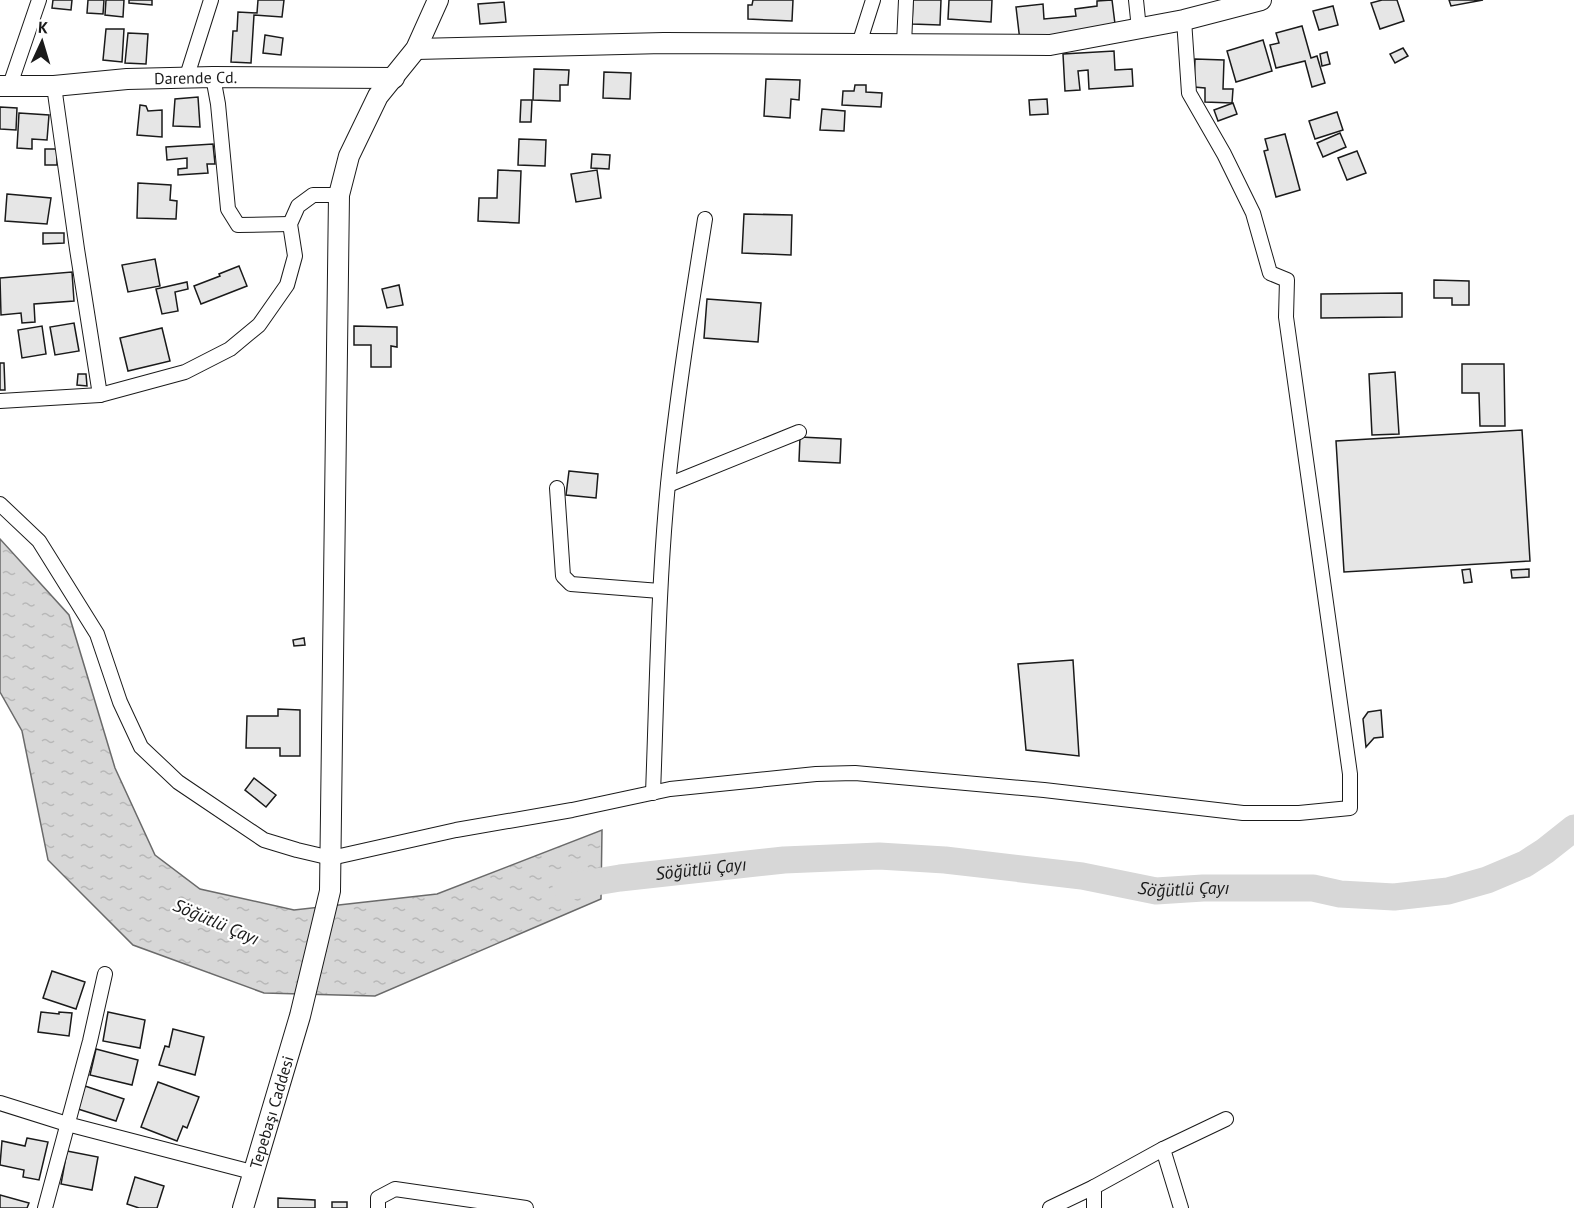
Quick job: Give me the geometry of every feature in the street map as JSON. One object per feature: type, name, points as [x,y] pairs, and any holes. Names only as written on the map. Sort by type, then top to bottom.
[{"type":"main road","points":[[417,49],[664,43],[1050,45],[1184,20],[1261,0]]},
{"type":"main road","name":"Tepebaşı Caddesi","points":[[243,1208],[300,1016],[330,891],[339,195],[349,156],[378,96],[417,49],[436,1]]},
{"type":"main road","name":"Darende Cd.","points":[[5,86],[54,86],[127,80],[213,77],[394,78]]},
{"type":"street","points":[[5,86],[39,0]]},
{"type":"street","points":[[186,79],[211,0]]},
{"type":"street","points":[[859,44],[873,0]]},
{"type":"street","points":[[904,44],[906,0]]},
{"type":"street","points":[[1136,0],[1139,29]]},
{"type":"street","points":[[0,504],[39,541],[97,634],[120,702],[141,747],[178,782],[264,840],[331,858],[456,830],[572,810],[670,789],[855,773],[1044,790],[1243,813],[1299,813],[1350,808],[1350,774],[1286,317],[1287,280],[1270,273],[1253,213],[1224,154],[1189,93],[1184,20]]},
{"type":"street","points":[[213,77],[218,104],[228,209],[238,225],[290,224]]},
{"type":"street","points":[[54,86],[100,395]]},
{"type":"street","points":[[0,401],[100,395],[185,372],[230,349],[259,325],[287,285],[295,256],[290,224],[298,206],[313,195],[339,195]]},
{"type":"street","points":[[653,793],[660,591],[668,485],[684,350],[705,219]]},
{"type":"street","points":[[668,485],[799,432]]},
{"type":"street","points":[[557,488],[563,576],[572,584],[660,591]]},
{"type":"street","points":[[45,1208],[90,1041],[105,974]]},
{"type":"street","points":[[0,1103],[67,1124],[252,1172]]},
{"type":"street","points":[[1050,1208],[1226,1119]]},
{"type":"street","points":[[1163,1149],[1180,1208]]},
{"type":"street","points":[[1094,1187],[1094,1208]]},
{"type":"street","points":[[378,1208],[378,1198],[395,1189],[526,1208]]},
{"type":"water","points":[[0,539],[69,615],[115,768],[155,855],[200,889],[294,910],[437,894],[602,830],[601,899],[375,996],[264,993],[133,945],[48,860],[22,731],[0,692]]},
{"type":"building","points":[[53,0],[72,0],[71,10],[52,8]]},
{"type":"building","points":[[88,0],[104,0],[103,14],[87,13]]},
{"type":"building","points":[[106,0],[124,0],[123,17],[105,15]]},
{"type":"building","points":[[129,0],[152,0],[152,5],[129,3]]},
{"type":"building","points":[[258,0],[284,0],[282,17],[254,15],[251,63],[231,62],[233,31],[237,31],[238,12],[257,13]]},
{"type":"building","points":[[753,0],[793,0],[792,21],[748,19],[748,5],[752,5]]},
{"type":"building","points":[[913,0],[941,0],[940,25],[912,24]]},
{"type":"building","points":[[949,0],[992,0],[991,22],[948,19]]},
{"type":"building","points":[[1112,0],[1116,32],[1020,41],[1016,7],[1043,4],[1044,19],[1076,16],[1075,9],[1097,6],[1097,1]]},
{"type":"building","points":[[1397,0],[1404,21],[1380,29],[1371,3]]},
{"type":"building","points":[[1449,0],[1483,0],[1451,6]]},
{"type":"building","points":[[504,2],[506,22],[480,24],[478,4]]},
{"type":"building","points":[[1333,6],[1338,25],[1319,30],[1313,11]]},
{"type":"building","points":[[1302,26],[1311,58],[1317,56],[1325,83],[1312,87],[1305,61],[1276,68],[1270,45],[1279,43],[1276,33]]},
{"type":"building","points":[[106,29],[124,29],[122,62],[103,60]]},
{"type":"building","points":[[128,33],[148,34],[146,64],[125,63]]},
{"type":"building","points":[[265,35],[283,38],[281,55],[263,53]]},
{"type":"building","points":[[1263,40],[1272,71],[1236,82],[1227,51]]},
{"type":"building","points":[[1403,48],[1408,56],[1395,63],[1390,54]]},
{"type":"building","points":[[1114,51],[1115,70],[1132,69],[1133,86],[1089,89],[1088,70],[1078,71],[1080,90],[1065,91],[1063,54]]},
{"type":"building","points":[[1327,52],[1330,64],[1322,66],[1320,54]]},
{"type":"building","points":[[1195,59],[1224,60],[1223,89],[1233,89],[1232,103],[1205,102],[1205,88],[1194,87]]},
{"type":"building","points":[[534,69],[569,70],[568,85],[560,85],[560,101],[533,100]]},
{"type":"building","points":[[604,72],[631,73],[630,99],[603,98]]},
{"type":"building","points":[[766,79],[800,80],[799,100],[791,99],[790,118],[764,116]]},
{"type":"building","points":[[855,85],[866,85],[866,92],[882,93],[881,107],[842,105],[843,91],[854,91]]},
{"type":"building","points":[[198,97],[200,127],[173,126],[175,99]]},
{"type":"building","points":[[1047,99],[1048,114],[1030,115],[1029,100]]},
{"type":"building","points":[[521,100],[532,100],[531,122],[520,122]]},
{"type":"building","points":[[1233,103],[1237,114],[1218,121],[1214,110]]},
{"type":"building","points":[[140,105],[146,106],[148,111],[162,110],[162,137],[137,135]]},
{"type":"building","points":[[0,107],[17,108],[16,130],[0,129]]},
{"type":"building","points":[[822,109],[845,111],[844,131],[820,130]]},
{"type":"building","points":[[1337,112],[1343,130],[1315,139],[1309,121]]},
{"type":"building","points":[[19,113],[49,115],[47,140],[32,139],[32,149],[17,148]]},
{"type":"building","points":[[1340,133],[1346,147],[1323,157],[1317,143]]},
{"type":"building","points":[[1285,134],[1300,190],[1276,197],[1264,151],[1268,150],[1265,139]]},
{"type":"building","points":[[519,139],[546,140],[545,166],[518,165]]},
{"type":"building","points":[[213,144],[215,164],[207,164],[208,173],[178,175],[178,169],[187,168],[187,158],[167,160],[166,147]]},
{"type":"building","points":[[45,149],[57,149],[57,165],[45,165]]},
{"type":"building","points":[[1357,151],[1366,173],[1347,180],[1338,158]]},
{"type":"building","points":[[592,154],[610,155],[609,169],[591,168]]},
{"type":"building","points":[[498,170],[521,171],[519,223],[478,221],[479,198],[497,198]]},
{"type":"building","points":[[597,170],[601,198],[576,202],[571,174]]},
{"type":"building","points":[[138,183],[171,185],[170,200],[177,201],[176,219],[137,218]]},
{"type":"building","points":[[7,194],[51,198],[47,224],[5,221]]},
{"type":"building","points":[[744,214],[792,215],[791,255],[742,253]]},
{"type":"building","points":[[43,233],[64,233],[64,243],[43,244]]},
{"type":"building","points":[[155,259],[160,286],[128,292],[122,265]]},
{"type":"building","points":[[239,266],[247,286],[201,304],[194,286]]},
{"type":"building","points":[[72,272],[74,301],[34,304],[35,322],[22,323],[21,313],[1,315],[0,278]]},
{"type":"building","points":[[1434,280],[1469,281],[1469,305],[1452,305],[1452,298],[1434,298]]},
{"type":"building","points":[[187,282],[188,289],[175,292],[178,311],[162,314],[156,289]]},
{"type":"building","points":[[399,285],[403,305],[387,308],[382,289]]},
{"type":"building","points":[[1402,293],[1402,317],[1321,318],[1321,294]]},
{"type":"building","points":[[707,299],[761,303],[758,342],[704,338]]},
{"type":"building","points":[[74,323],[79,351],[55,355],[50,327]]},
{"type":"building","points":[[42,326],[46,354],[22,358],[18,330]]},
{"type":"building","points":[[354,326],[397,327],[397,347],[391,346],[391,367],[371,367],[371,345],[354,345]]},
{"type":"building","points":[[162,328],[170,361],[128,371],[120,338]]},
{"type":"building","points":[[0,363],[4,363],[5,390],[0,390]]},
{"type":"building","points":[[1462,364],[1504,364],[1505,426],[1480,426],[1479,393],[1462,393]]},
{"type":"building","points":[[1395,372],[1399,434],[1372,435],[1369,374]]},
{"type":"building","points":[[78,374],[86,374],[87,386],[77,385]]},
{"type":"building","points":[[1522,430],[1530,561],[1344,572],[1336,441]]},
{"type":"building","points":[[800,437],[841,439],[840,463],[799,461]]},
{"type":"building","points":[[569,471],[598,474],[596,498],[566,495]]},
{"type":"building","points":[[1470,569],[1472,582],[1464,583],[1462,570]]},
{"type":"building","points":[[1529,569],[1529,577],[1512,578],[1511,570]]},
{"type":"building","points":[[304,638],[305,645],[294,646],[293,640]]},
{"type":"building","points":[[1073,660],[1079,756],[1026,750],[1018,664]]},
{"type":"building","points":[[278,709],[300,710],[300,756],[280,756],[280,748],[246,748],[247,716],[278,716]]},
{"type":"building","points":[[1381,710],[1383,737],[1374,738],[1366,747],[1363,719],[1368,712]]},
{"type":"building","points":[[254,778],[276,795],[266,807],[245,790]]},
{"type":"building","points":[[52,971],[85,982],[76,1009],[43,998]]},
{"type":"building","points":[[41,1012],[72,1013],[69,1036],[38,1032]]},
{"type":"building","points":[[108,1012],[145,1020],[140,1048],[103,1041]]},
{"type":"building","points":[[173,1029],[204,1037],[195,1075],[159,1065],[165,1046],[169,1047]]},
{"type":"building","points":[[96,1049],[138,1060],[132,1085],[90,1075]]},
{"type":"building","points":[[158,1082],[199,1097],[187,1128],[183,1126],[177,1141],[141,1127]]},
{"type":"building","points":[[85,1086],[124,1099],[116,1121],[78,1109]]},
{"type":"building","points":[[27,1138],[48,1142],[39,1180],[23,1177],[24,1170],[0,1165],[2,1141],[25,1146]]},
{"type":"building","points":[[67,1151],[98,1157],[92,1190],[61,1184]]},
{"type":"building","points":[[135,1177],[164,1186],[157,1208],[139,1208],[127,1204]]},
{"type":"building","points":[[0,1195],[29,1203],[27,1208],[0,1208]]},
{"type":"building","points":[[278,1198],[315,1200],[315,1208],[278,1208]]},
{"type":"building","points":[[332,1202],[347,1202],[347,1208],[332,1208]]},
{"type":"waterway","name":"Söğütlü Çayı","points":[[566,887],[620,878],[784,860],[879,856],[945,860],[1082,876],[1156,891],[1203,888],[1313,888],[1340,894],[1394,897],[1448,891],[1487,880],[1525,864],[1574,828]]}]
